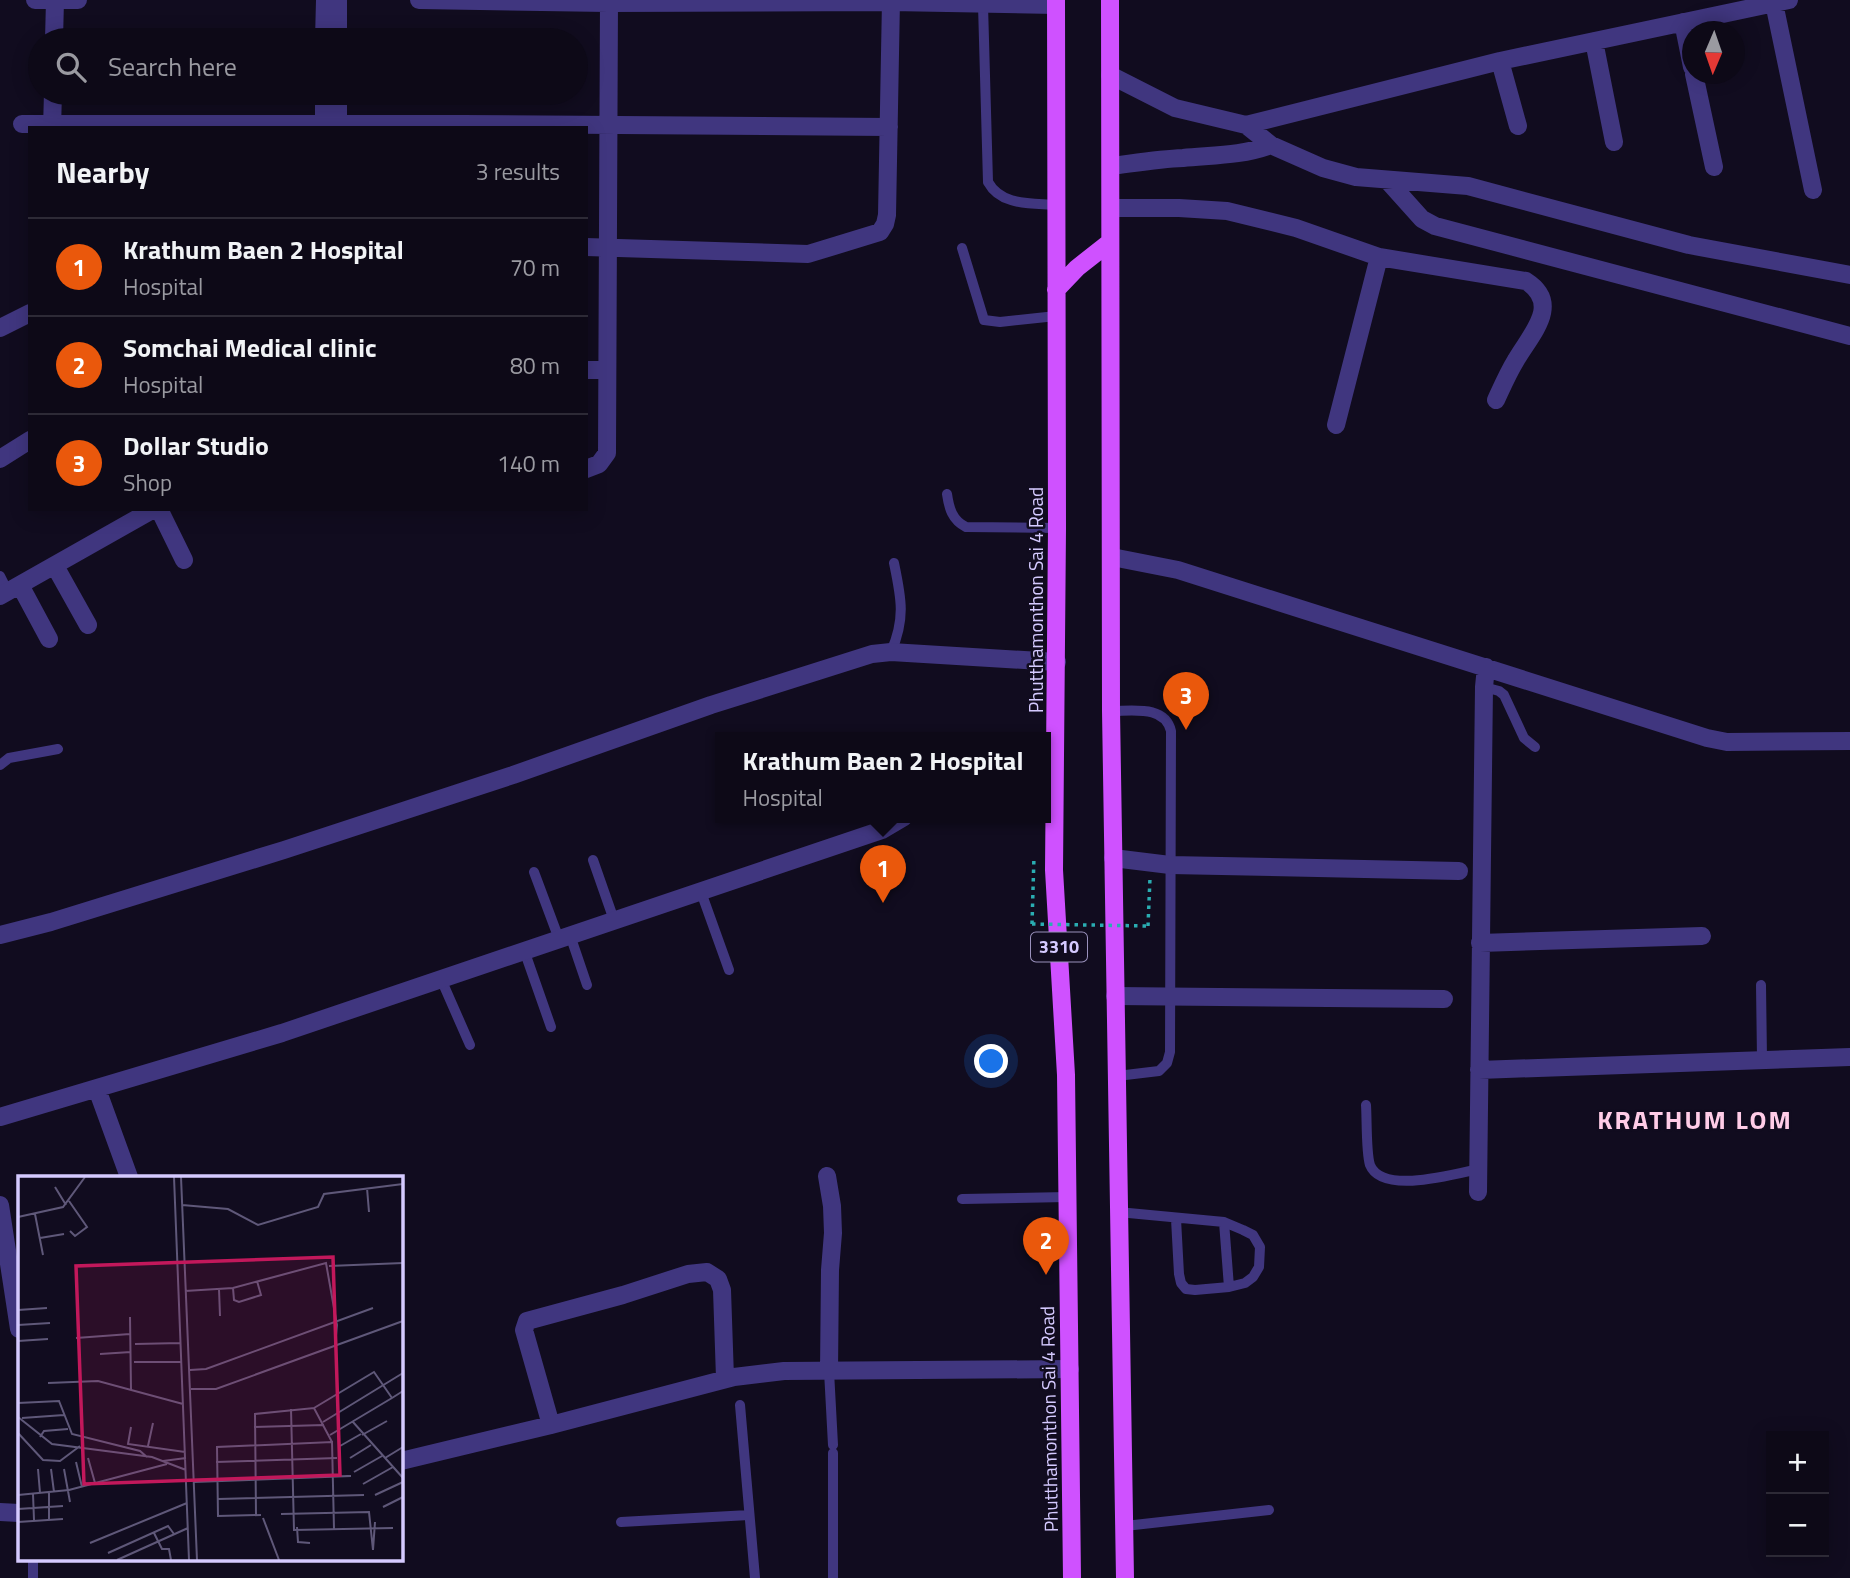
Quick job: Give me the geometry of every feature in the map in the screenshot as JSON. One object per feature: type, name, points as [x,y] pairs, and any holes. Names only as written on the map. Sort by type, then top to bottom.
[{"type":"main road","points":[[1056,290],[1077,268],[1111,242],[1110,0]]},
{"type":"main road","name":"Phutthamonthon Sai 4 Road","points":[[1051,775],[1057,662],[1058,528],[1056,3]]},
{"type":"main road","name":"3310","points":[[1111,242],[1111,711],[1125,1578]]},
{"type":"main road","name":"Phutthamonthon Sai 4 Road","points":[[1051,813],[1066,1075],[1072,1578]]},
{"type":"street","points":[[35,0],[78,0]]},
{"type":"street","points":[[54,28],[55,0]]},
{"type":"street","points":[[324,28],[325,0]]},
{"type":"street","points":[[338,0],[338,28]]},
{"type":"street","points":[[419,0],[891,1],[984,5],[1056,3]]},
{"type":"street","points":[[588,247],[808,254],[880,232],[885,224],[891,1]]},
{"type":"street","points":[[588,468],[599,464],[607,453],[608,2]]},
{"type":"street","points":[[1688,21],[1782,2],[1813,190]]},
{"type":"street","points":[[1246,125],[1500,61],[1682,22]]},
{"type":"street","points":[[1594,41],[1614,142]]},
{"type":"street","points":[[1500,61],[1518,126]]},
{"type":"street","points":[[1110,75],[1175,108],[1246,125],[1271,145],[1323,168],[1356,177],[1433,181],[1468,186],[1689,244],[1850,275]]},
{"type":"street","points":[[1696,84],[1714,167]]},
{"type":"street","points":[[52,126],[53,105]]},
{"type":"street","points":[[327,105],[331,126]]},
{"type":"street","points":[[331,126],[335,105]]},
{"type":"street","points":[[22,124],[889,127]]},
{"type":"street","points":[[1111,166],[1229,156],[1271,145]]},
{"type":"street","points":[[1387,180],[1422,219],[1434,226],[1850,336]]},
{"type":"street","points":[[1111,208],[1227,211],[1296,228],[1379,257],[1525,281],[1537,288],[1543,297],[1543,308],[1539,321],[1496,400]]},
{"type":"street","points":[[1336,425],[1379,257]]},
{"type":"street","points":[[0,328],[28,314]]},
{"type":"street","points":[[588,370],[607,370]]},
{"type":"street","points":[[0,459],[28,441]]},
{"type":"street","points":[[49,639],[7,587],[55,566],[153,511]]},
{"type":"street","points":[[158,511],[184,560]]},
{"type":"street","points":[[1112,556],[1178,570],[1707,738],[1727,742],[1850,741]]},
{"type":"street","points":[[55,566],[88,625]]},
{"type":"street","points":[[1,933],[51,922],[284,850],[513,775],[711,705],[872,654],[891,652],[1057,662]]},
{"type":"street","points":[[1478,1192],[1486,667]]},
{"type":"street","points":[[0,1117],[282,1033],[882,830],[894,823]]},
{"type":"street","points":[[1113,858],[1170,865],[1459,871]]},
{"type":"street","points":[[1480,943],[1702,936]]},
{"type":"street","points":[[1115,996],[1444,999]]},
{"type":"street","points":[[1479,1070],[1850,1057]]},
{"type":"street","points":[[97,1089],[128,1176]]},
{"type":"street","points":[[827,1176],[833,1233],[829,1371]]},
{"type":"street","points":[[0,1205],[3,1239],[16,1286],[18,1315]]},
{"type":"street","points":[[551,1425],[524,1330],[527,1321],[688,1274],[707,1272],[718,1279],[722,1290],[725,1378]]},
{"type":"street","points":[[402,1461],[551,1425],[725,1378],[784,1371],[1070,1369]]},
{"type":"street","points":[[0,1513],[18,1513]]},
{"type":"lane","points":[[984,5],[988,182],[993,191],[1001,197],[1013,201],[1055,205]]},
{"type":"lane","points":[[962,248],[984,320],[1000,322],[1056,316]]},
{"type":"lane","points":[[947,494],[949,509],[958,523],[966,527],[1058,528]]},
{"type":"lane","points":[[891,652],[899,634],[902,606],[894,563]]},
{"type":"lane","points":[[1484,687],[1504,695],[1524,738],[1535,747]]},
{"type":"lane","points":[[1111,711],[1148,711],[1162,715],[1169,722],[1171,731],[1170,1052],[1167,1063],[1159,1071],[1116,1076]]},
{"type":"lane","points":[[0,765],[9,758],[58,748]]},
{"type":"lane","points":[[593,860],[614,920]]},
{"type":"lane","points":[[534,872],[587,985]]},
{"type":"lane","points":[[701,892],[729,970]]},
{"type":"lane","points":[[524,950],[551,1027]]},
{"type":"lane","points":[[441,979],[470,1045]]},
{"type":"lane","points":[[1761,985],[1762,1059]]},
{"type":"lane","points":[[1366,1104],[1370,1165],[1378,1175],[1388,1180],[1403,1181],[1479,1169]]},
{"type":"lane","points":[[962,1199],[1068,1197]]},
{"type":"lane","points":[[1118,1212],[1224,1222],[1253,1235],[1260,1247],[1259,1267],[1253,1277],[1245,1283],[1228,1287],[1186,1289],[1181,1283],[1176,1219]]},
{"type":"lane","points":[[1224,1222],[1228,1287]]},
{"type":"lane","points":[[829,1371],[833,1449],[833,1578]]},
{"type":"lane","points":[[740,1405],[755,1578]]},
{"type":"lane","points":[[1125,1526],[1269,1510]]},
{"type":"lane","points":[[621,1522],[749,1515]]},
{"type":"lane","points":[[33,1560],[33,1578]]},
{"type":"path","points":[[1035,848],[1032,924],[1148,926],[1150,862]]},
{"type":"place","name":"Dollar Studio","points":[[1186,730]]},
{"type":"place","name":"Krathum Baen 2 Hospital","points":[[883,903]]},
{"type":"place","name":"Somchai Medical clinic","points":[[1046,1275]]},
{"type":"district","name":"KRATHUM LOM","points":[[1695,1120]]}]
